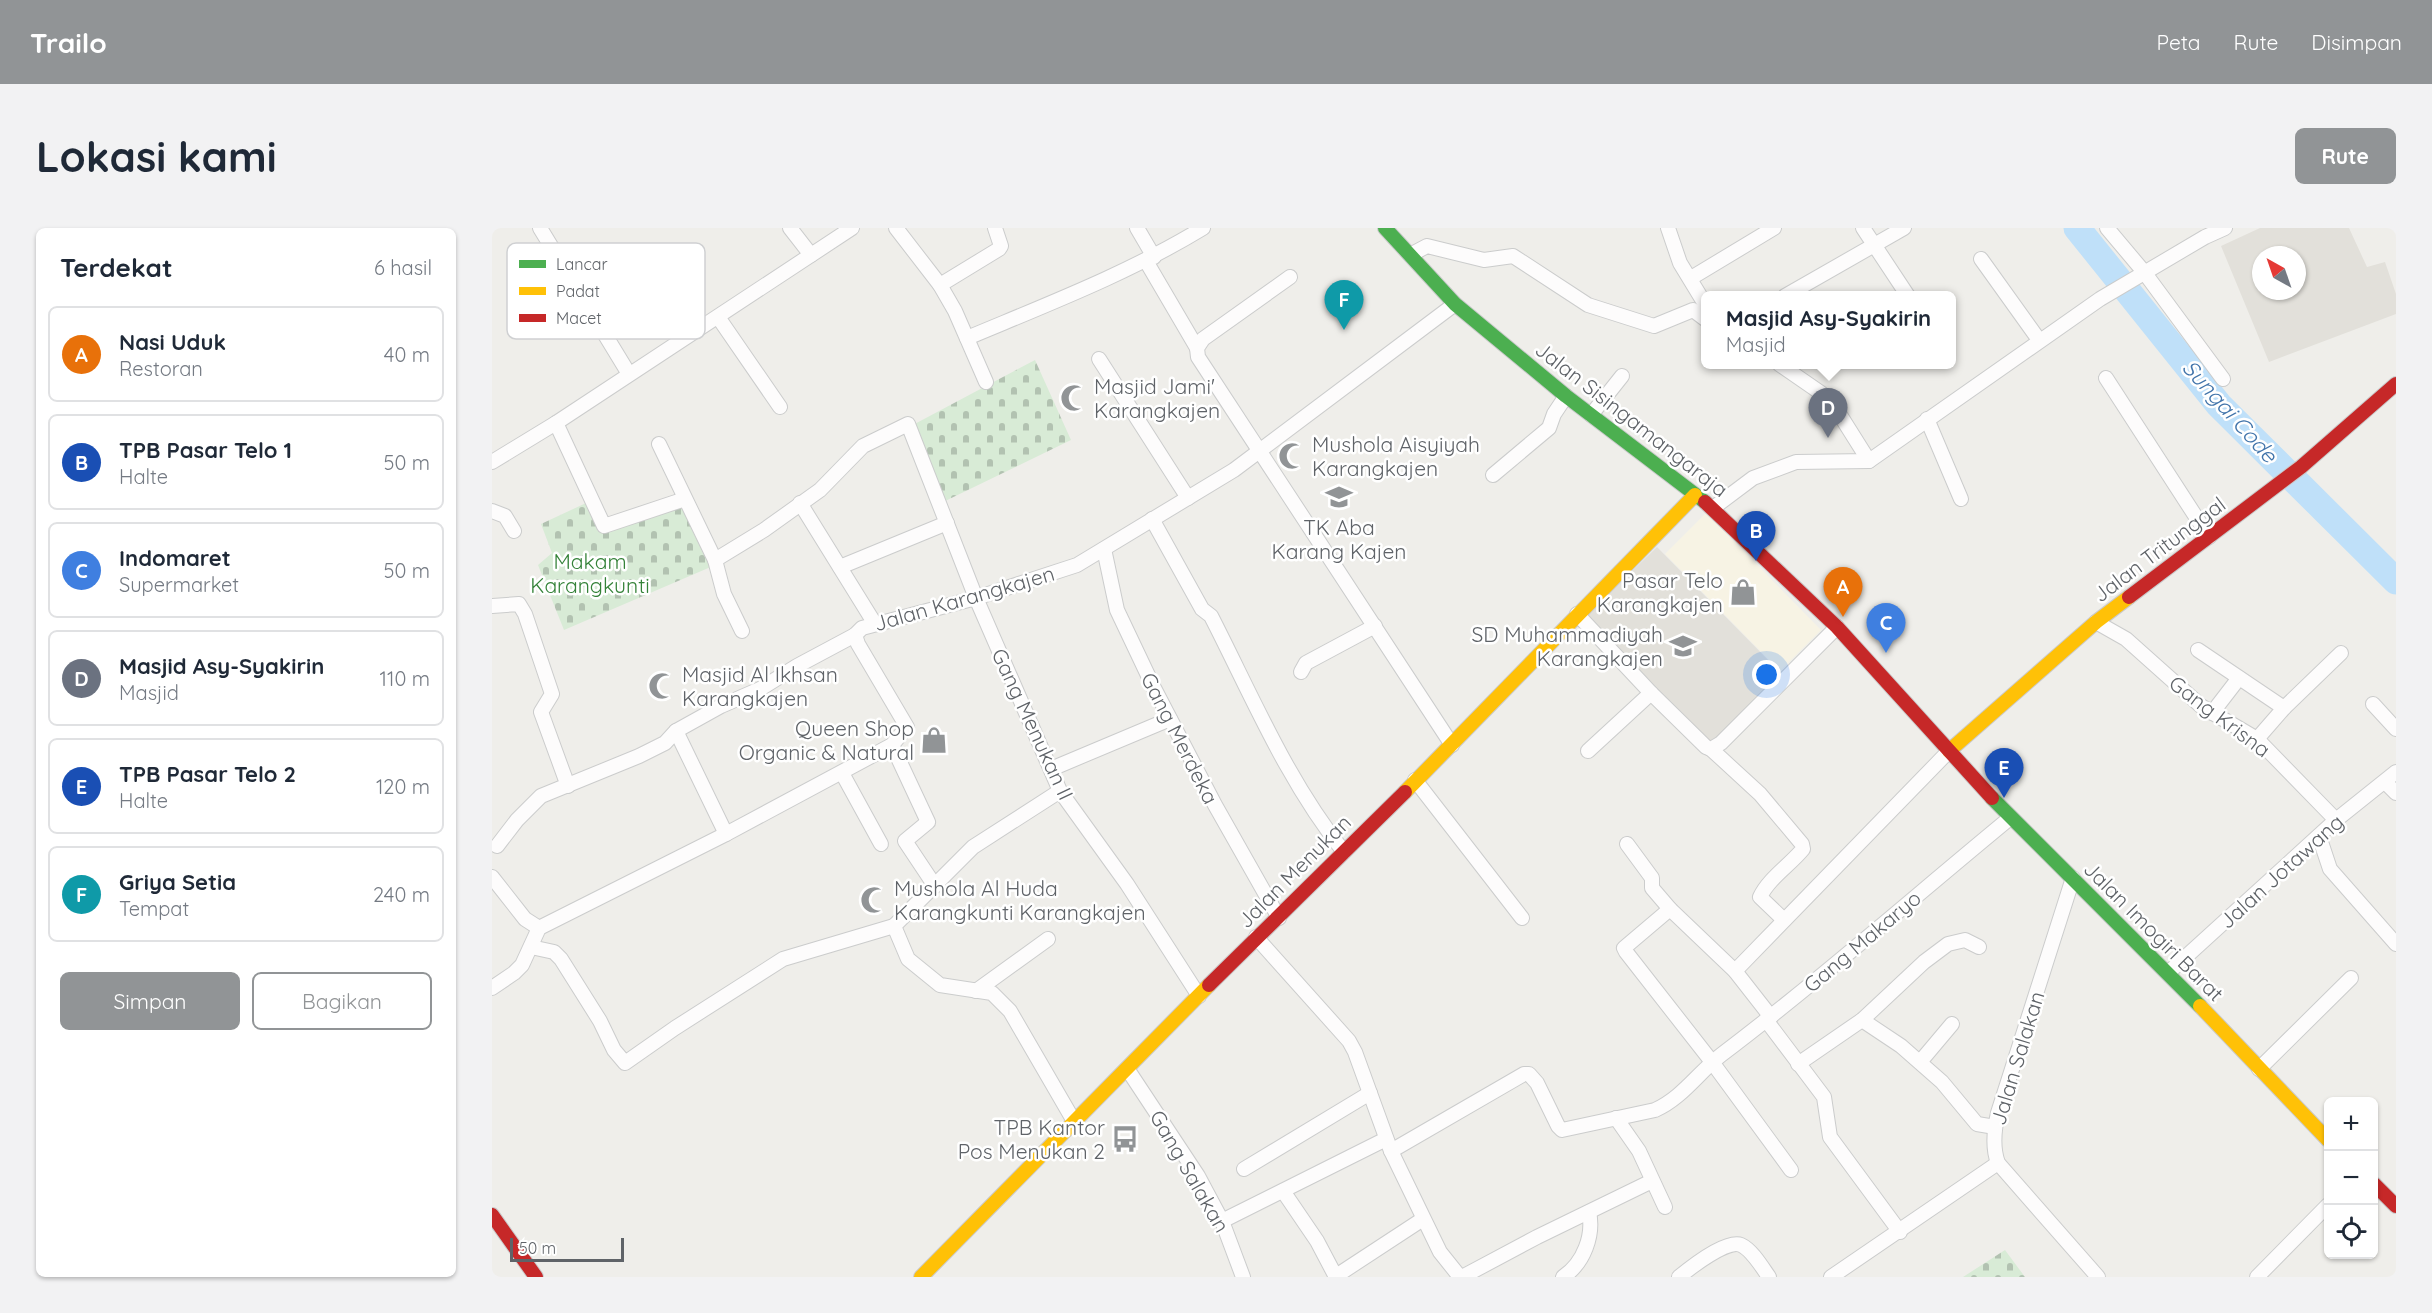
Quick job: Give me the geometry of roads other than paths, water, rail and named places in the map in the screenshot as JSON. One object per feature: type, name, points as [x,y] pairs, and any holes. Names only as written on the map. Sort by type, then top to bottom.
[{"type":"main road","name":"Jalan Sisingamangaraja","points":[[1384,228],[1455,304],[1566,396],[1713,508],[1838,627],[1949,751]]},
{"type":"main road","name":"Jalan Tritunggal","points":[[1949,751],[2096,622],[2265,496],[2396,384]]},
{"type":"main road","name":"Jalan Menukan","points":[[921,1277],[1128,1070],[1256,937],[1279,918],[1452,745],[1695,495]]},
{"type":"main road","name":"Jalan Imogiri Barat","points":[[1949,751],[2010,818],[2169,973],[2324,1136]]},
{"type":"main road","points":[[2378,1189],[2396,1206]]},
{"type":"main road","points":[[493,1219],[536,1277]]},
{"type":"street","points":[[540,228],[549,243]]},
{"type":"street","points":[[790,228],[811,255]]},
{"type":"street","points":[[705,325],[852,228]]},
{"type":"street","points":[[896,228],[940,285],[955,311],[986,382]]},
{"type":"street","points":[[940,285],[999,249],[1001,240],[995,228]]},
{"type":"street","points":[[1137,228],[1150,259],[1197,348],[1198,357],[1452,745]]},
{"type":"street","points":[[967,338],[1119,274],[1203,228]]},
{"type":"street","points":[[1668,228],[1680,263],[1701,297]]},
{"type":"street","points":[[1691,278],[1774,228]]},
{"type":"street","points":[[1863,228],[1905,291]]},
{"type":"street","points":[[1794,291],[1904,228]]},
{"type":"street","points":[[2107,228],[2140,275],[2223,379]]},
{"type":"street","points":[[1713,508],[1753,478],[1796,462],[1869,461],[2103,297],[2225,228]]},
{"type":"street","points":[[1410,255],[1427,246],[1484,260],[1514,256],[1588,305],[1623,317],[1654,326],[1693,310],[1701,316]]},
{"type":"street","points":[[1981,259],[2040,340]]},
{"type":"street","points":[[1197,348],[1203,339],[1290,278]]},
{"type":"street","name":"Jalan Karangkajen","points":[[892,745],[907,727],[858,644],[855,635],[862,628],[976,598],[1077,565],[1261,451],[1455,304]]},
{"type":"street","points":[[718,317],[780,408]]},
{"type":"street","points":[[608,339],[629,374]]},
{"type":"street","points":[[492,462],[684,339]]},
{"type":"street","points":[[1099,359],[1188,498]]},
{"type":"street","points":[[1786,369],[1821,393],[1835,407],[1869,461]]},
{"type":"street","points":[[1591,415],[1622,376]]},
{"type":"street","points":[[2106,378],[2209,537]]},
{"type":"street","points":[[1493,475],[1549,428],[1554,414],[1566,396]]},
{"type":"street","points":[[1927,419],[1961,499]]},
{"type":"street","points":[[556,423],[604,526],[685,499]]},
{"type":"street","name":"Gang Menukan II","points":[[800,503],[831,481],[863,446],[908,424],[976,598],[1060,791],[1127,884],[1199,996]]},
{"type":"street","points":[[659,444],[715,560],[724,594],[742,631]]},
{"type":"street","points":[[715,560],[764,530],[800,503],[875,624]]},
{"type":"street","points":[[492,511],[505,516],[514,531]]},
{"type":"street","points":[[1152,519],[1202,609],[1211,616],[1289,773],[1313,812],[1344,852]]},
{"type":"street","points":[[840,567],[947,523]]},
{"type":"street","name":"Gang Merdeka","points":[[1104,549],[1117,610],[1170,719],[1279,918]]},
{"type":"street","points":[[492,606],[499,608],[519,604],[525,614],[552,693],[541,712],[568,786]]},
{"type":"street","points":[[1577,614],[1651,693],[1706,747],[1711,748],[1760,794],[1802,844],[1803,849],[1767,886],[1760,897],[1784,920]]},
{"type":"street","name":"Gang Krisna","points":[[2096,622],[2126,639],[2187,696],[2257,739],[2336,820]]},
{"type":"street","points":[[1301,672],[1306,663],[1375,626]]},
{"type":"street","points":[[1711,748],[1721,743],[1838,627]]},
{"type":"street","points":[[494,846],[541,796],[665,743],[676,731],[721,706],[760,690],[797,666],[855,635]]},
{"type":"street","points":[[2198,650],[2284,708]]},
{"type":"street","points":[[2257,739],[2284,708],[2341,653]]},
{"type":"street","points":[[2212,713],[2239,678]]},
{"type":"street","points":[[1588,751],[1651,693]]},
{"type":"street","points":[[2373,704],[2396,729]]},
{"type":"street","points":[[1051,769],[1170,719]]},
{"type":"street","points":[[676,731],[726,834]]},
{"type":"street","points":[[492,987],[522,965],[539,928],[726,834],[892,745],[928,822],[905,841],[935,885]]},
{"type":"street","points":[[1735,971],[1949,751]]},
{"type":"street","name":"Jalan Jotawang","points":[[2169,973],[2336,820],[2396,772]]},
{"type":"street","points":[[842,773],[881,844]]},
{"type":"street","points":[[1415,780],[1522,918]]},
{"type":"street","points":[[2385,782],[2396,794]]},
{"type":"street","points":[[531,947],[554,952],[561,959],[600,1021],[614,1050],[625,1063],[783,959],[894,926],[973,847],[1060,791]]},
{"type":"street","name":"Gang Makaryo","points":[[1389,1145],[1524,1074],[1529,1074],[1537,1083],[1562,1130],[1655,1110],[1666,1105],[1712,1062],[1769,1018],[2010,818]]},
{"type":"street","points":[[2319,836],[2330,869],[2396,944]]},
{"type":"street","points":[[1627,844],[1652,878],[1652,888],[1670,909],[1735,971],[1769,1018],[1798,1064],[1824,1097],[1830,1137],[1900,1232]]},
{"type":"street","points":[[492,877],[525,919],[539,928]]},
{"type":"street","name":"Jalan Salakan","points":[[1991,1167],[1995,1154],[1988,1126],[2073,878]]},
{"type":"street","points":[[1670,909],[1624,948],[1791,1170]]},
{"type":"street","points":[[894,926],[908,959],[940,986],[992,993],[1010,1011],[1075,1123]]},
{"type":"street","points":[[1256,937],[1349,1041],[1389,1145],[1424,1219],[1440,1252],[1461,1277],[1652,1181]]},
{"type":"street","points":[[976,991],[1048,939]]},
{"type":"street","points":[[1798,1064],[1862,1020],[1924,962],[1948,944],[1965,940],[1979,947]]},
{"type":"street","points":[[2259,1069],[2351,978]]},
{"type":"street","points":[[1862,1020],[1901,1046],[1942,1082],[1970,1117],[1988,1126]]},
{"type":"street","points":[[1920,1062],[1952,1024]]},
{"type":"street","name":"Gang Salakan","points":[[1128,1070],[1192,1168],[1222,1221],[1243,1277]]},
{"type":"street","points":[[1244,1169],[1370,1092]]},
{"type":"street","points":[[1616,1118],[1639,1151],[1665,1207]]},
{"type":"street","points":[[1222,1221],[1283,1191],[1389,1145]]},
{"type":"street","points":[[1831,1277],[1900,1232],[1991,1167],[2098,1277]]},
{"type":"street","points":[[1283,1191],[1317,1241],[1336,1276],[1424,1219]]},
{"type":"street","points":[[2257,1277],[2324,1209]]},
{"type":"street","points":[[1563,1277],[1574,1268],[1585,1250],[1591,1222],[1589,1212]]},
{"type":"street","points":[[1679,1277],[1724,1246],[1734,1244],[1742,1246],[1750,1253],[1769,1277]]},
{"type":"waterway","name":"Sungai Code","points":[[2077,228],[2219,405],[2396,581]]},
{"type":"place","name":"Griya Setia","points":[[1344,330]]},
{"type":"place","name":"Masjid Jami' Karangkajen","points":[[1074,398]]},
{"type":"place","name":"Masjid Asy-Syakirin","points":[[1828,438]]},
{"type":"place","name":"Mushola Aisyiyah Karangkajen","points":[[1292,456]]},
{"type":"place","name":"TK Aba Karang Kajen","points":[[1339,497]]},
{"type":"place","name":"TPB Pasar Telo 1","points":[[1756,561]]},
{"type":"place","name":"Pasar Telo Karangkajen","points":[[1743,592]]},
{"type":"place","name":"Nasi Uduk","points":[[1843,617]]},
{"type":"place","name":"SD Muhammadiyah Karangkajen","points":[[1683,646]]},
{"type":"place","name":"Indomaret","points":[[1886,653]]},
{"type":"place","name":"Masjid Al Ikhsan Karangkajen","points":[[662,686]]},
{"type":"place","name":"Queen Shop Organic & Natural","points":[[934,740]]},
{"type":"place","name":"TPB Pasar Telo 2","points":[[2004,798]]},
{"type":"place","name":"Mushola Al Huda Karangkunti Karangkajen","points":[[874,900]]},
{"type":"place","name":"TPB Kantor Pos Menukan 2","points":[[1125,1139]]},
{"type":"park label","name":"Makam Karangkunti","points":[[590,573]]}]
